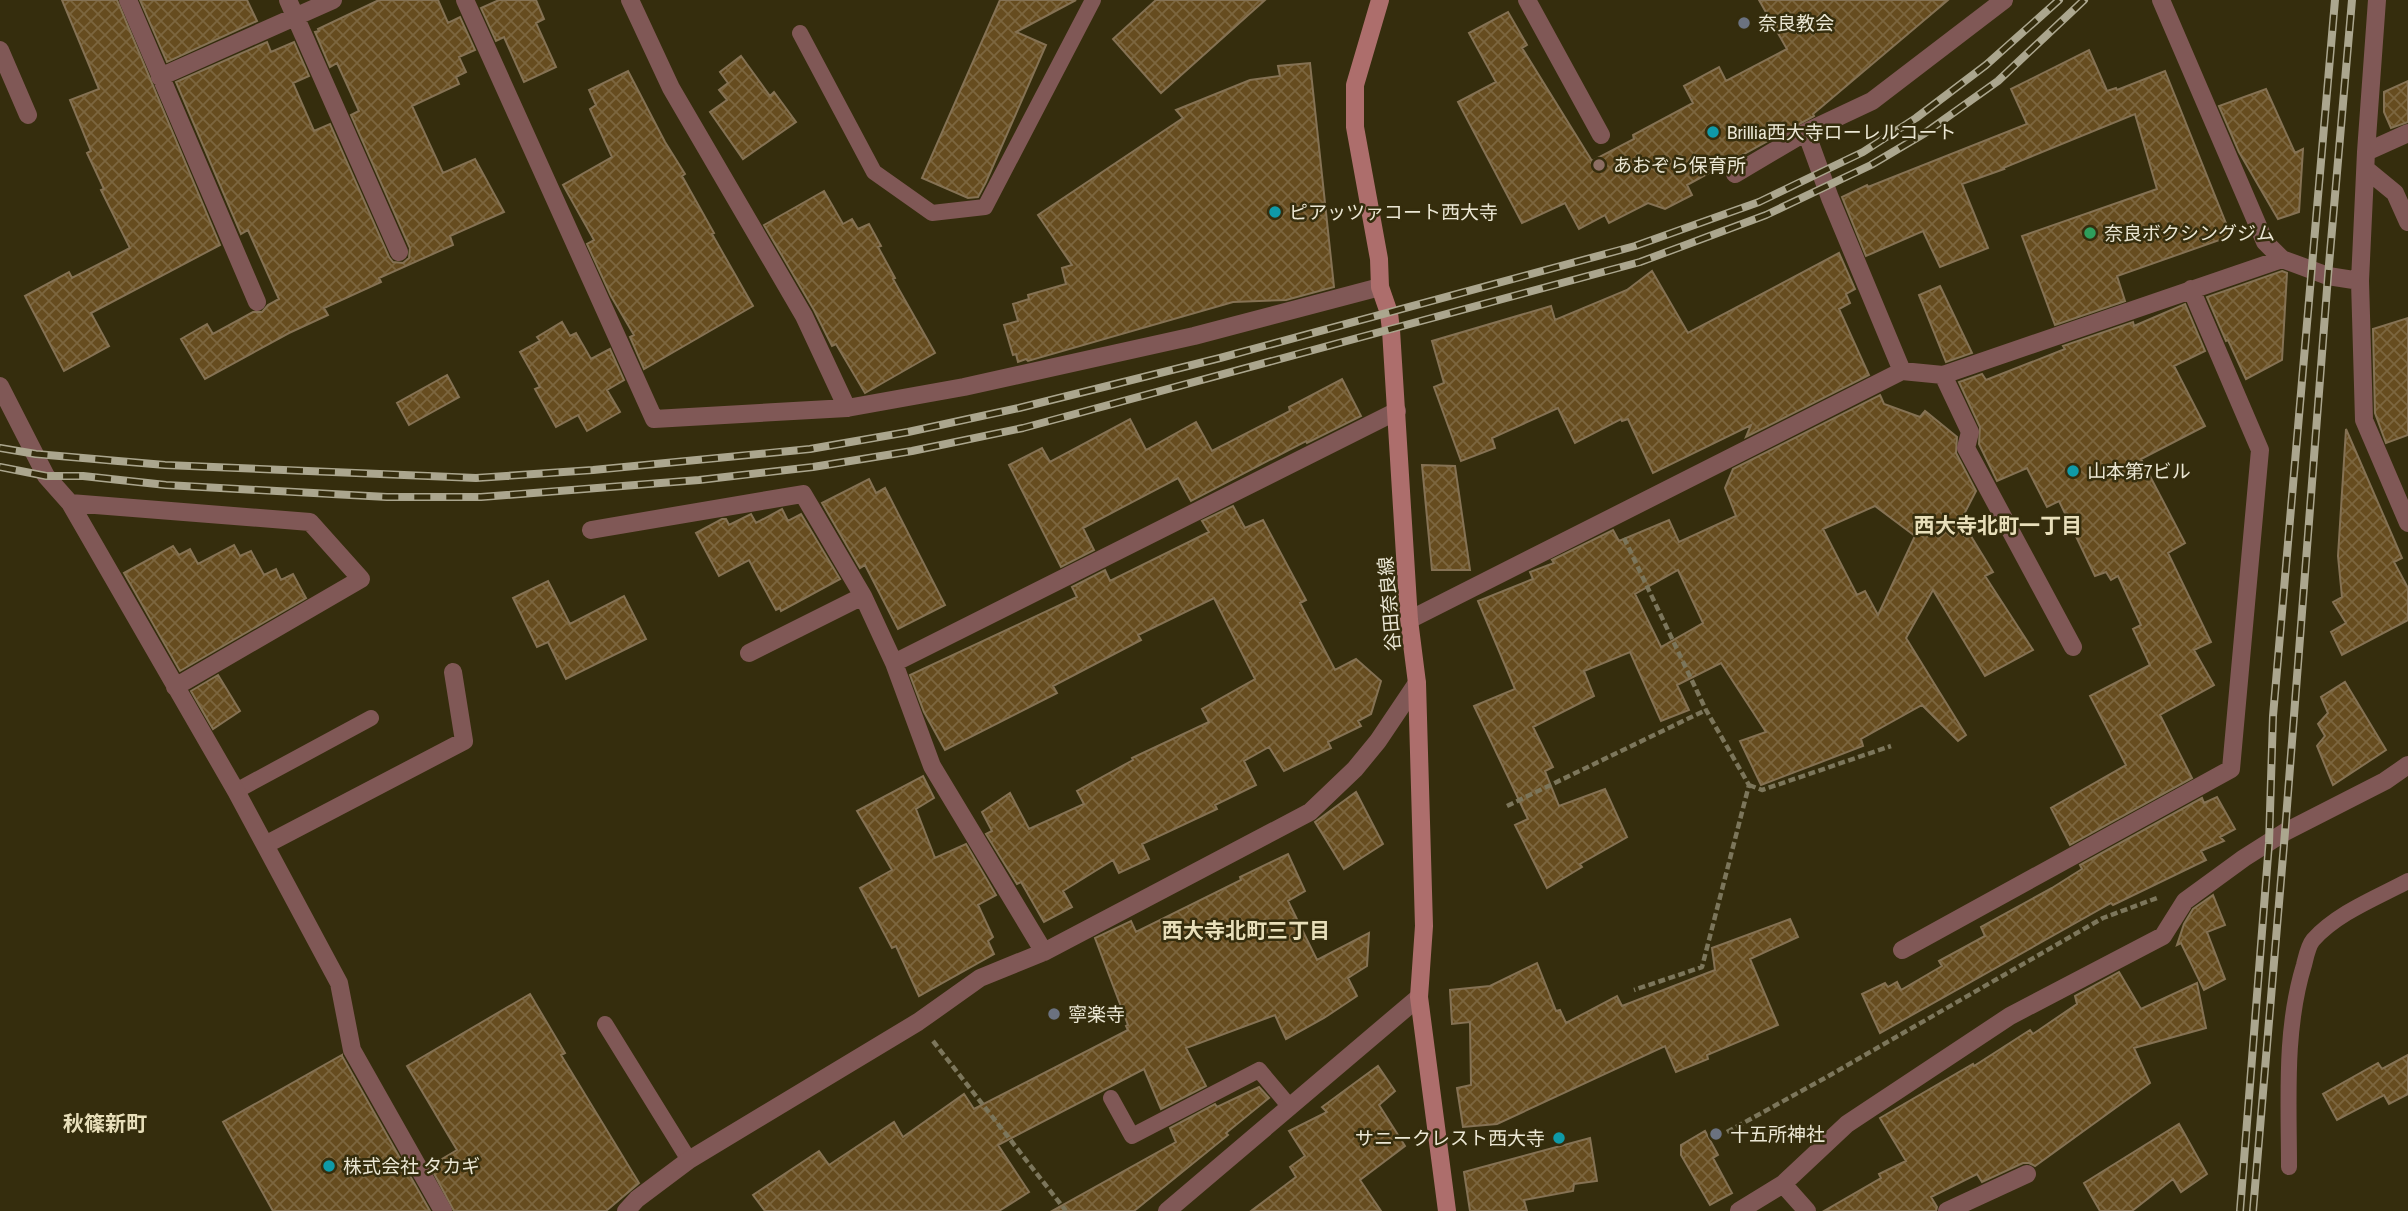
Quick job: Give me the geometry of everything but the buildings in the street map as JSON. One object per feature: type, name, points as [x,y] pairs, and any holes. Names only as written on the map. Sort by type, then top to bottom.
[{"type":"main road","name":"谷田奈良線","points":[[1380,0],[1355,85],[1355,127],[1379,259],[1380,287],[1389,313],[1409,620],[1417,683],[1424,926],[1419,997],[1447,1211]]},
{"type":"street","points":[[128,0],[257,302]]},
{"type":"street","points":[[160,77],[292,8],[333,0]]},
{"type":"street","points":[[465,0],[654,419],[847,408],[964,387],[1194,336],[1380,287]]},
{"type":"street","points":[[630,0],[671,88],[804,316],[847,408]]},
{"type":"street","points":[[1527,0],[1601,135]]},
{"type":"street","points":[[1735,174],[1806,132],[1872,101],[2004,0]]},
{"type":"street","points":[[2161,0],[2265,242],[2282,259],[2328,276],[2360,281]]},
{"type":"street","points":[[2377,0],[2360,281],[2364,420],[2408,523]]},
{"type":"street","points":[[292,8],[399,252]]},
{"type":"street","points":[[0,50],[28,115]]},
{"type":"street","points":[[1806,132],[1830,198],[1902,371]]},
{"type":"street","points":[[2366,152],[2408,133]]},
{"type":"street","points":[[2367,170],[2395,193],[2408,222]]},
{"type":"street","points":[[1409,620],[1902,371],[1943,375],[2282,259]]},
{"type":"street","points":[[1902,950],[2231,769],[2260,450],[2191,289]]},
{"type":"street","points":[[1943,375],[1970,432],[1966,448],[2073,647]]},
{"type":"street","points":[[0,386],[47,476],[70,503],[236,790],[339,983],[352,1050],[443,1211]]},
{"type":"street","points":[[894,663],[1397,411]]},
{"type":"street","points":[[591,530],[803,494],[863,596],[894,663],[932,766],[1044,952]]},
{"type":"street","points":[[70,503],[310,522],[361,579],[175,687]]},
{"type":"street","points":[[749,653],[863,596]]},
{"type":"street","points":[[265,845],[464,741],[453,672]]},
{"type":"street","points":[[626,1211],[637,1199],[689,1160],[918,1022],[980,978],[1044,952],[1310,812],[1355,769],[1417,683]]},
{"type":"street","points":[[1738,1211],[1783,1184],[1847,1124],[2010,1016],[2163,936],[2185,901],[2285,832],[2385,781],[2408,765]]},
{"type":"street","points":[[1167,1211],[1419,997]]},
{"type":"street","points":[[1947,1211],[2027,1174]]},
{"type":"street","points":[[1783,1184],[1807,1211]]},
{"type":"lane","points":[[800,33],[874,172],[932,213],[985,208],[1093,0]]},
{"type":"lane","points":[[236,790],[371,718]]},
{"type":"lane","points":[[2289,1167],[2289,1062],[2294,1009],[2310,943],[2331,922],[2408,881]]},
{"type":"lane","points":[[605,1024],[689,1160]]},
{"type":"lane","points":[[1111,1098],[1132,1136],[1259,1070],[1290,1107]]},
{"type":"path","points":[[1613,515],[1706,710],[1749,785],[1762,790],[1891,746]]},
{"type":"path","points":[[1507,806],[1706,710]]},
{"type":"path","points":[[1634,990],[1702,967],[1749,785]]},
{"type":"path","points":[[1727,1132],[2103,918],[2158,898],[2171,896],[2185,901]]},
{"type":"path","points":[[918,1022],[1066,1211]]},
{"type":"railway","points":[[0,448],[36,454],[165,465],[476,478],[593,470],[810,449],[908,432],[1019,408],[1220,358],[1635,246],[1759,202],[1863,152],[1916,118],[1986,65],[2059,0]]},
{"type":"railway","points":[[0,467],[46,476],[83,476],[166,485],[387,497],[481,497],[699,480],[813,467],[912,451],[1023,428],[1640,262],[1766,215],[1871,165],[1925,133],[1998,81],[2084,0]]},
{"type":"railway","points":[[2240,1211],[2269,843],[2273,716],[2335,0]]},
{"type":"railway","points":[[2253,1211],[2352,0]]},
{"type":"place","name":"奈良教会","points":[[1744,23]]},
{"type":"place","name":"Brillia西大寺ローレルコート","points":[[1713,132]]},
{"type":"place","name":"あおぞら保育所","points":[[1599,165]]},
{"type":"place","name":"ピアッツァコート西大寺","points":[[1275,212]]},
{"type":"place","name":"奈良ボクシングジム","points":[[2090,233]]},
{"type":"place","name":"山本第7ビル","points":[[2073,471]]},
{"type":"place","name":"寧楽寺","points":[[1054,1014]]},
{"type":"place","name":"十五所神社","points":[[1716,1134]]},
{"type":"place","name":"サニークレスト西大寺","points":[[1559,1138]]},
{"type":"place","name":"株式会社 タカギ","points":[[329,1166]]},
{"type":"district","name":"西大寺北町一丁目","points":[[1998,526]]},
{"type":"district","name":"西大寺北町三丁目","points":[[1246,931]]},
{"type":"district","name":"秋篠新町","points":[[105,1124]]}]
